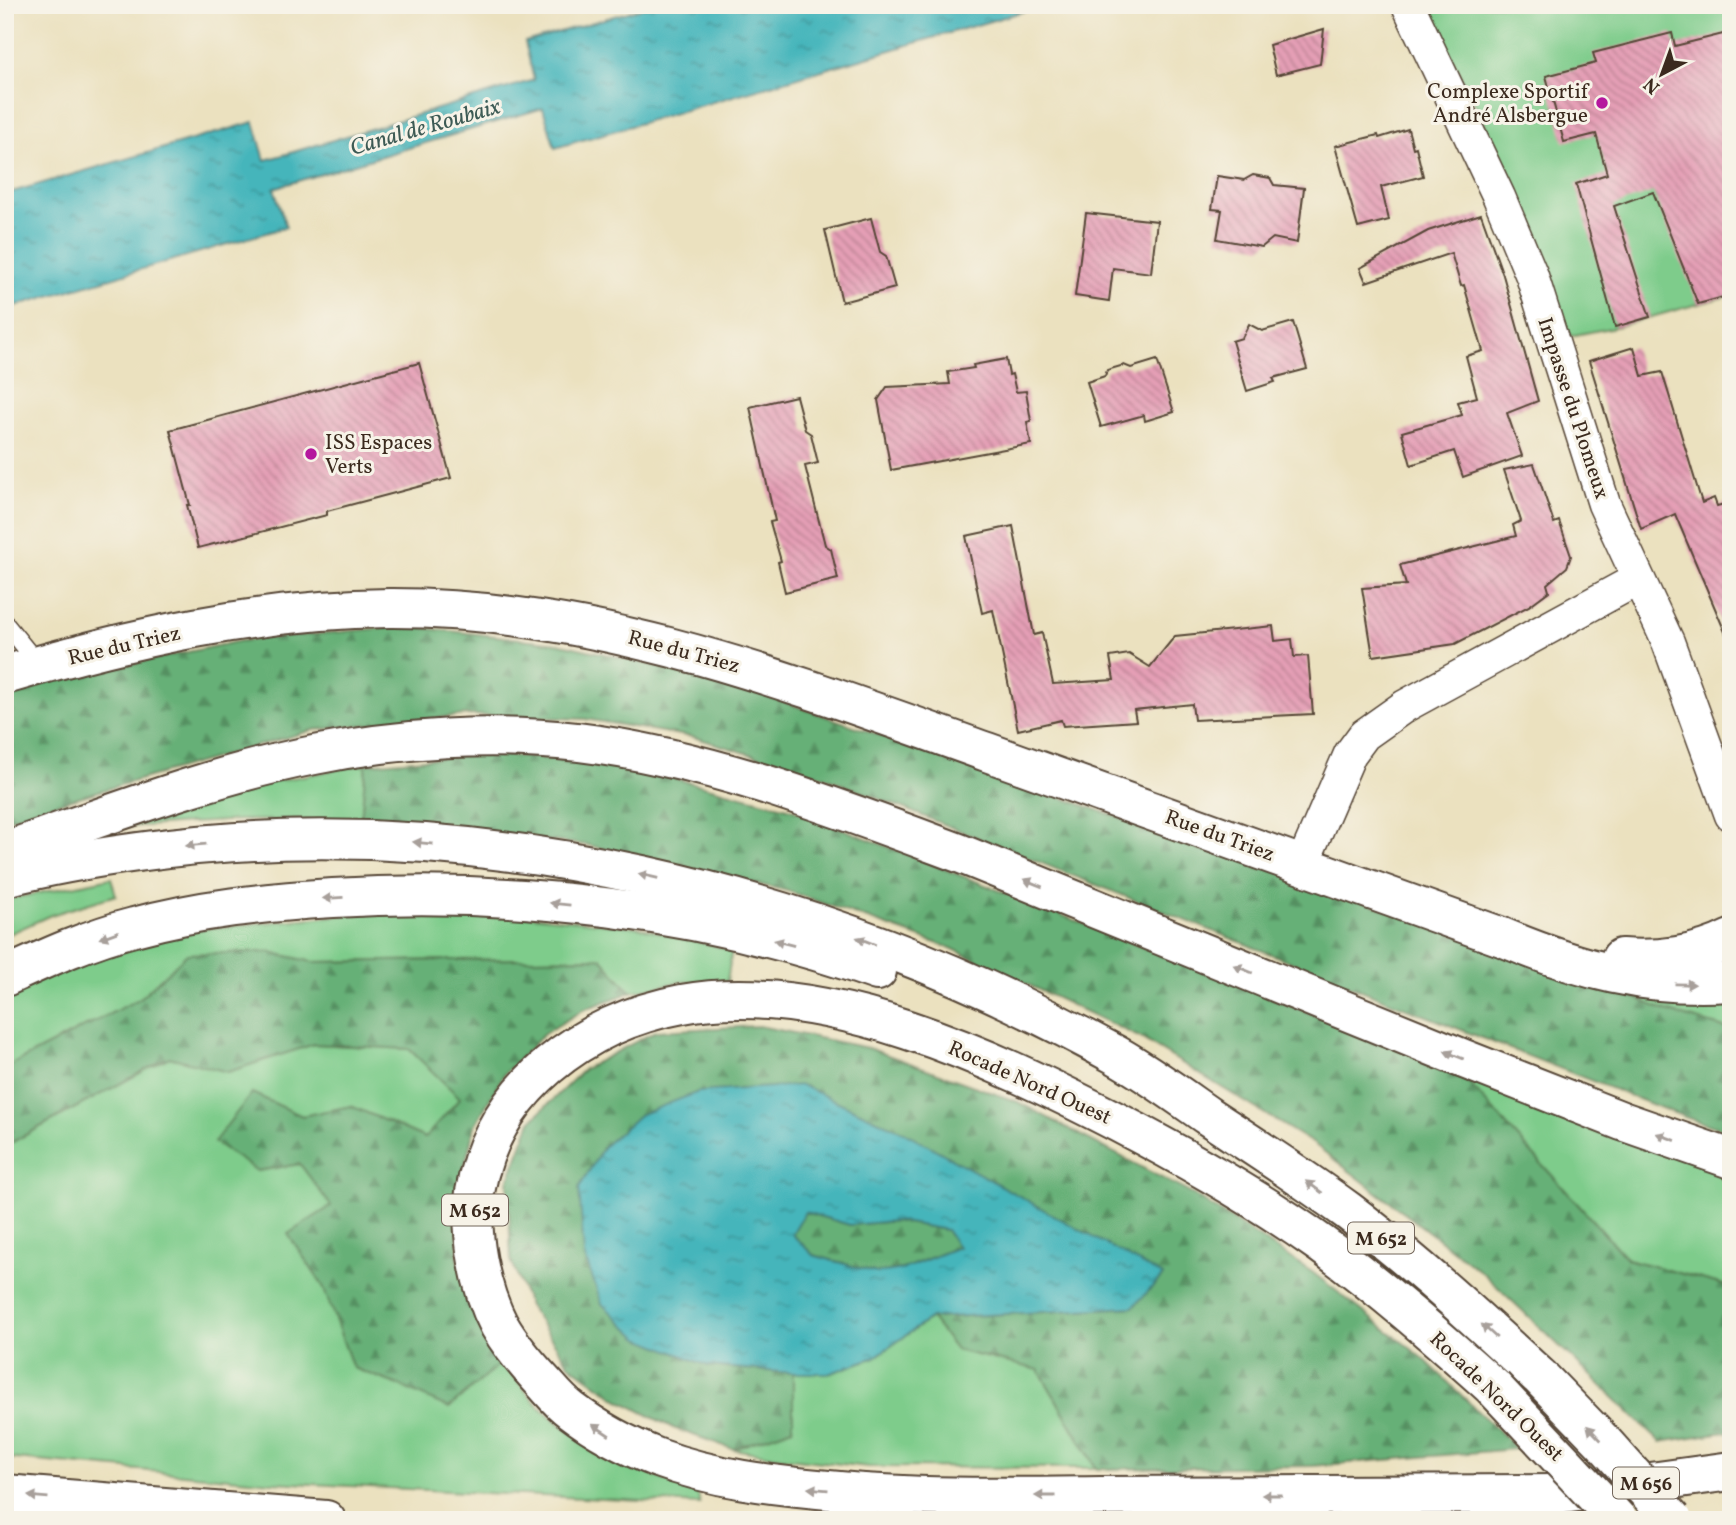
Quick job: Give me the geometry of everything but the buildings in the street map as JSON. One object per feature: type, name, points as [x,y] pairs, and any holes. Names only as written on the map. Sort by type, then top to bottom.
[{"type":"main road","name":"Rue du Triez","points":[[22,670],[158,635],[217,624],[344,610],[390,608],[455,611],[576,625],[651,642],[789,681],[1502,937],[1558,960],[1607,973],[1681,984],[1731,982]]},
{"type":"main road","points":[[5,852],[245,771],[315,755],[409,742],[458,739],[576,742],[620,748],[736,776],[798,794],[873,821],[959,853],[1464,1059],[1622,1121],[1731,1159]]},
{"type":"main road","points":[[5,877],[108,856],[177,846],[303,838],[377,839],[452,846],[555,859],[638,874],[795,915],[925,965],[1019,1007],[1107,1051],[1209,1116]]},
{"type":"main road","name":"M 652","points":[[5,977],[131,927],[198,913],[273,902],[400,894],[556,903],[655,914],[784,943],[912,984],[1068,1049],[1209,1116]]},
{"type":"main road","points":[[1502,937],[1570,952],[1632,959],[1664,958],[1691,953],[1731,940]]},
{"type":"main road","name":"Rocade Nord Ouest","points":[[1561,1494],[982,1497],[900,1495],[769,1485],[703,1473],[653,1456],[611,1437],[566,1408],[530,1367],[498,1324],[484,1284],[474,1236],[475,1192],[492,1138],[514,1101],[550,1062],[591,1034],[635,1015],[686,1003],[751,998],[813,1006],[894,1026],[971,1052],[1078,1102],[1236,1188],[1318,1242],[1408,1312],[1493,1387],[1618,1520]]},
{"type":"main road","name":"Rocade Nord Ouest","points":[[1209,1116],[1349,1212],[1400,1252],[1540,1377],[1673,1520]]},
{"type":"main road","name":"M 656","points":[[1289,1520],[1561,1494],[1731,1471]]},
{"type":"main road","points":[[5,1494],[326,1520]]},
{"type":"street","name":"Impasse du Plomeux","points":[[1408,5],[1499,197],[1532,276],[1604,504],[1672,651],[1731,815]]},
{"type":"street","name":"Rue du Triez","points":[[1302,865],[1350,754],[1364,735],[1405,706],[1638,579]]},
{"type":"lane","name":"Rue du Triez","points":[[5,622],[22,670]]},
{"type":"green space","name":"Complexe Sportif André Alsbergue","points":[[1425,5],[1731,5],[1731,295],[1615,327],[1565,337],[1523,200]]},
{"type":"green space","points":[[405,626],[557,643],[726,682],[1603,984],[1666,1011],[1731,1030],[1731,1132],[1682,1116],[1482,1038],[817,774],[693,737],[585,719],[467,715],[313,730],[37,809],[5,821],[5,692],[240,641]]},
{"type":"green space","points":[[489,754],[623,765],[792,809],[1458,1071],[1627,1259],[1731,1287],[1731,1431],[1660,1442],[1484,1274],[1314,1144],[1139,1037],[953,949],[788,891],[587,845],[361,821],[366,764]]},
{"type":"green space","points":[[366,764],[361,821],[241,820],[126,827],[239,788]]},
{"type":"green space","points":[[111,878],[116,895],[51,915],[5,936],[5,900]]},
{"type":"green space","points":[[374,912],[531,916],[638,927],[732,950],[727,981],[680,982],[631,992],[601,958],[313,962],[269,952],[188,954],[139,999],[5,1068],[5,995],[67,967],[192,930]]},
{"type":"green space","points":[[269,952],[313,962],[601,958],[631,992],[583,1010],[544,1034],[504,1074],[475,1125],[457,1196],[458,1261],[477,1319],[503,1361],[449,1408],[353,1368],[323,1286],[288,1234],[331,1206],[300,1164],[257,1171],[214,1142],[252,1093],[302,1116],[351,1106],[425,1138],[460,1098],[409,1049],[314,1044],[228,1072],[169,1057],[5,1146],[5,1068],[139,999],[187,954]]},
{"type":"green space","points":[[1603,984],[1731,996],[1731,1030],[1666,1011]]},
{"type":"green space","points":[[759,1026],[868,1048],[1018,1102],[1194,1195],[1312,1272],[1423,1358],[1517,1449],[1312,1466],[1097,1469],[1039,1370],[956,1350],[931,1318],[1133,1307],[1162,1276],[801,1085],[708,1366],[793,1373],[793,1428],[733,1449],[673,1428],[617,1399],[569,1364],[529,1306],[511,1260],[508,1182],[531,1121],[584,1069],[656,1031]]},
{"type":"green space","points":[[314,1044],[409,1049],[461,1098],[425,1138],[351,1106],[302,1116],[252,1093],[257,1171],[300,1164],[332,1206],[289,1234],[323,1286],[353,1368],[396,1384],[503,1361],[533,1400],[569,1431],[632,1466],[698,1494],[700,1504],[273,1482],[5,1458],[5,1146],[169,1057],[228,1072]]},
{"type":"green space","points":[[1458,1071],[1731,1170],[1731,1287],[1627,1259]]},
{"type":"green space","points":[[805,1212],[850,1225],[896,1221],[946,1230],[958,1247],[903,1269],[877,1273],[813,1255],[791,1234]]},
{"type":"green space","points":[[931,1318],[956,1350],[1039,1370],[1096,1468],[869,1467],[733,1449],[793,1428],[793,1373],[831,1373],[875,1357]]},
{"type":"water","name":"Canal de Roubaix","points":[[652,5],[1045,5],[555,148],[543,108],[274,188],[286,227],[5,309],[5,194],[254,122],[265,160],[283,155],[534,80],[525,42]]},
{"type":"water","points":[[801,1085],[904,1132],[1163,1276],[1133,1307],[931,1318],[875,1357],[831,1373],[793,1373],[708,1366],[639,1338],[602,1304],[584,1255],[579,1188],[604,1146],[639,1115],[698,1092]],"holes":[[[805,1212],[850,1225],[896,1221],[946,1230],[958,1247],[903,1269],[877,1273],[813,1255],[792,1234]]]},
{"type":"place","name":"Complexe Sportif André Alsbergue","points":[[1602,103]]},
{"type":"place","name":"ISS Espaces Verts","points":[[311,454]]}]
